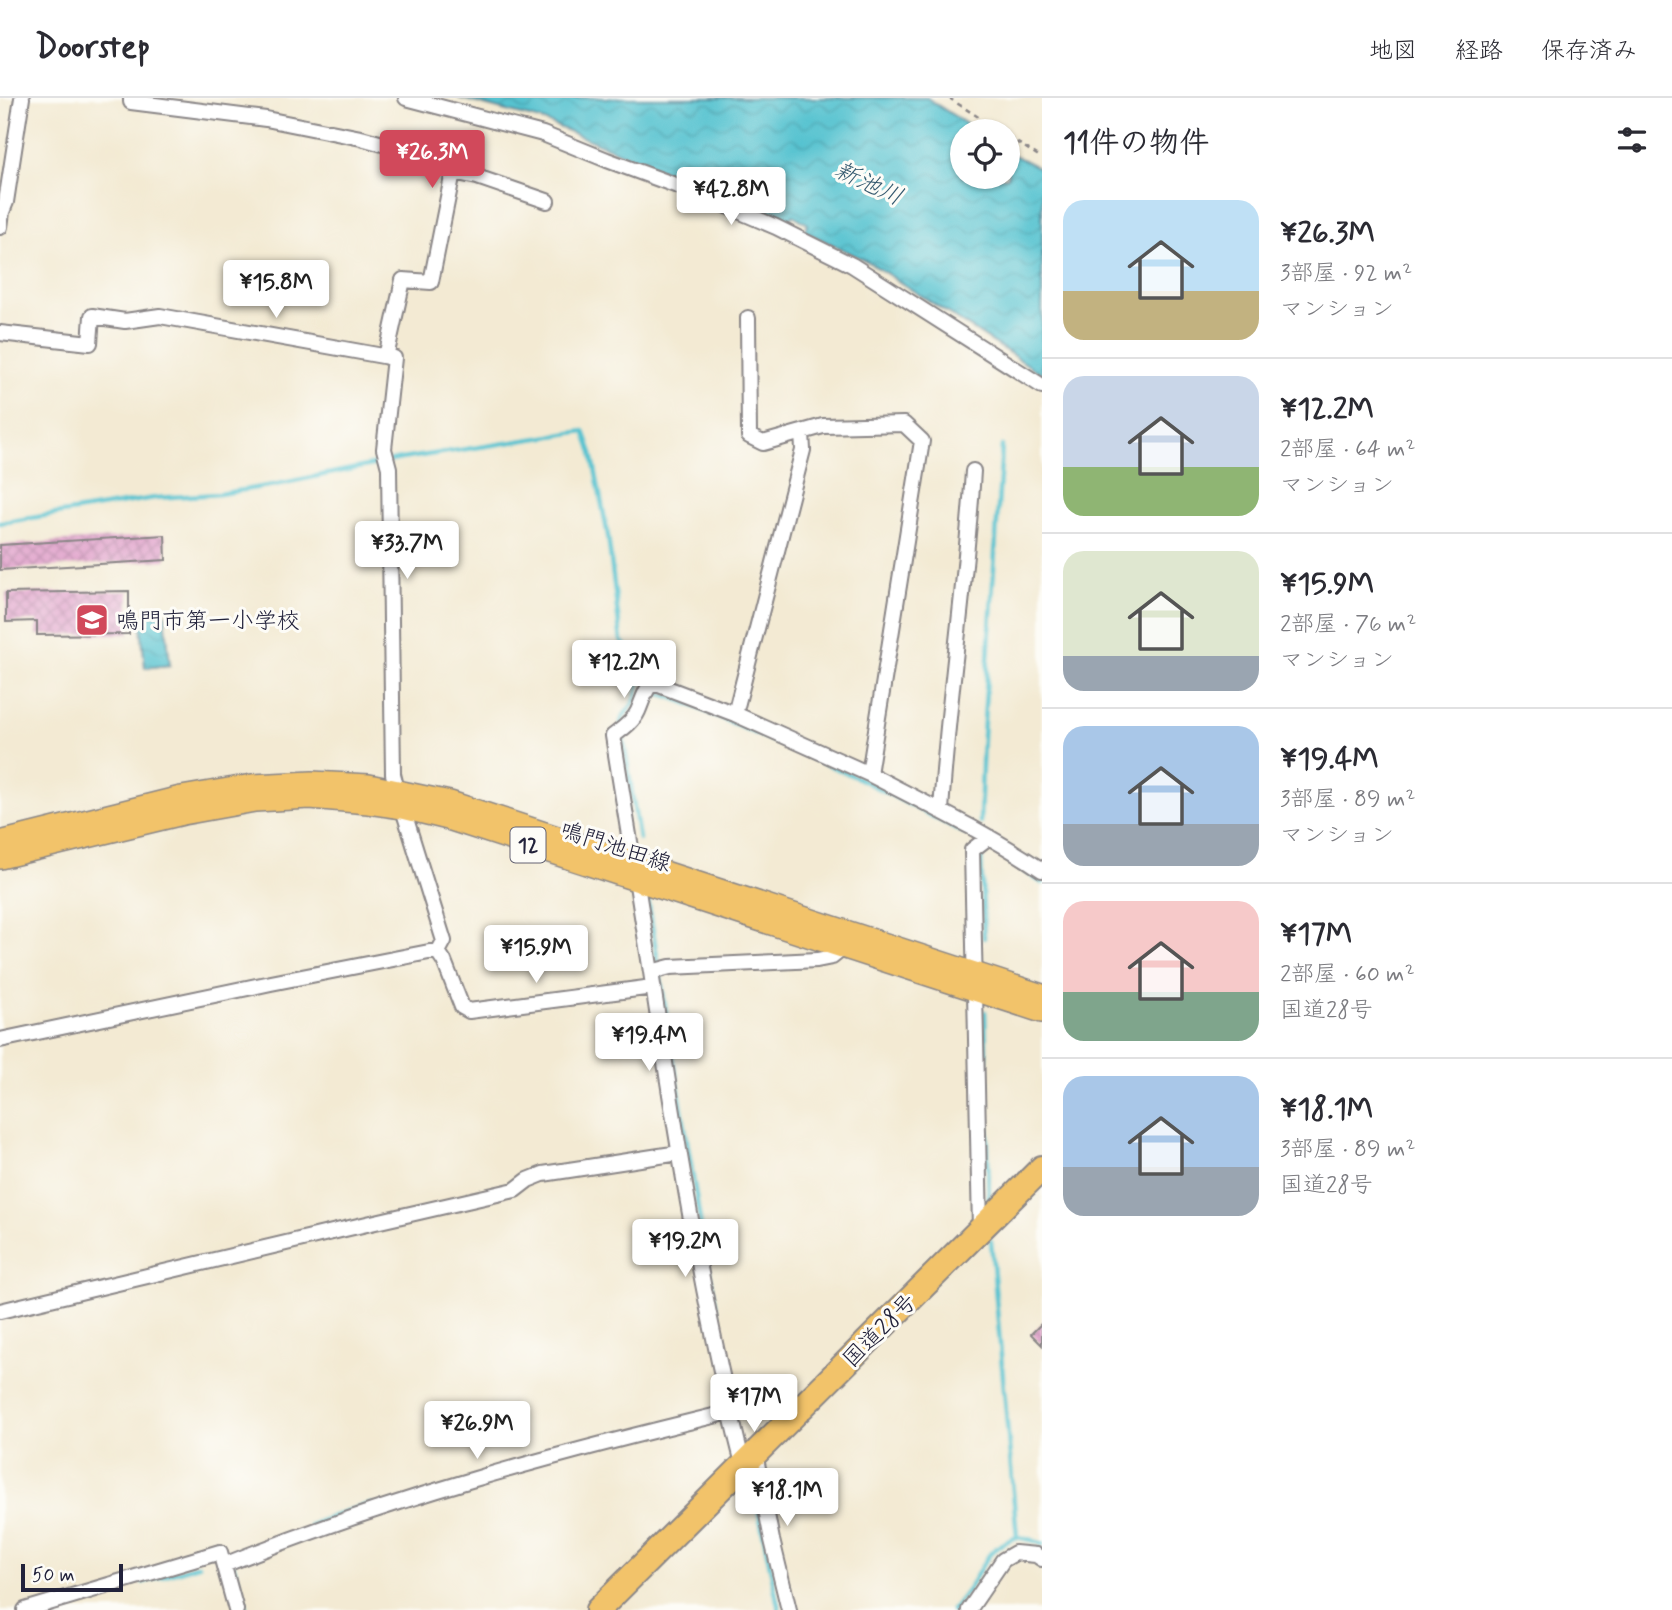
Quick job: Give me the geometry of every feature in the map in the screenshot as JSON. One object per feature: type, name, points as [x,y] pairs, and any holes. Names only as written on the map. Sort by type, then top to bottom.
[{"type":"highway","name":"国道28号","points":[[598,1610],[1042,1168]]},
{"type":"main road","name":"鳴門池田線","points":[[0,842],[181,797],[253,785],[312,782],[369,785],[448,819],[635,872],[975,982],[1042,1012]]},
{"type":"main road","name":"鳴門池田線","points":[[0,858],[183,814],[255,801],[310,798],[400,799]]},
{"type":"main road","name":"鳴門池田線","points":[[635,872],[843,948],[975,982],[1042,995]]},
{"type":"street","points":[[0,227],[22,98]]},
{"type":"street","points":[[131,98],[131,102],[266,119],[361,138],[405,150]]},
{"type":"street","points":[[406,98],[543,134],[694,192],[776,227],[852,265],[1042,386]]},
{"type":"street","points":[[386,357],[404,280],[431,282],[453,172],[477,177],[547,201]]},
{"type":"street","points":[[0,333],[90,344],[92,316],[125,321],[160,316],[394,358],[384,449],[389,468],[393,774],[444,941],[438,952]]},
{"type":"street","points":[[748,318],[749,436],[763,443],[823,426],[904,424],[922,441],[869,774]]},
{"type":"street","points":[[735,714],[803,450],[802,432]]},
{"type":"street","points":[[941,811],[945,746],[962,604],[973,471]]},
{"type":"street","points":[[789,1610],[749,1458],[729,1407],[679,1153],[657,974],[635,872],[613,736],[637,714],[650,685],[659,685],[735,714],[869,774],[989,837],[1042,870]]},
{"type":"street","points":[[980,1229],[972,850],[989,837]]},
{"type":"street","points":[[0,1040],[429,951],[438,952],[463,1007],[469,1011],[657,974],[817,960],[832,957],[843,948]]},
{"type":"street","points":[[0,1311],[515,1190],[528,1180],[543,1174],[679,1153]]},
{"type":"street","points":[[227,1561],[353,1517],[496,1473],[729,1407]]},
{"type":"street","points":[[25,1610],[220,1552],[227,1561],[236,1610]]},
{"type":"street","points":[[969,1610],[1003,1560],[1015,1553],[1042,1559]]},
{"type":"path","points":[[949,98],[981,119]]},
{"type":"path","points":[[1020,144],[1042,158]]},
{"type":"water","name":"新池川","points":[[458,98],[927,98],[959,119],[950,119],[950,189],[1020,189],[1020,158],[1042,169],[1042,374],[867,261],[804,231],[808,224],[793,215],[787,222],[544,121]]},
{"type":"water","points":[[165,614],[170,665],[145,668],[140,616]]},
{"type":"building","points":[[165,535],[166,560],[0,570],[0,545]]},
{"type":"building","points":[[129,591],[129,634],[37,635],[37,621],[6,622],[6,593]]},
{"type":"building","points":[[1042,1323],[1042,1345],[1031,1334]]},
{"type":"waterway","points":[[0,523],[155,498],[219,494],[401,459],[584,431],[592,453],[608,536],[621,641],[633,655],[639,669],[637,694],[621,722],[639,839]]},
{"type":"waterway","points":[[980,822],[1002,446]]},
{"type":"waterway","points":[[653,691],[858,778],[965,833]]},
{"type":"waterway","points":[[995,850],[1042,883]]},
{"type":"waterway","points":[[981,855],[984,938]]},
{"type":"waterway","points":[[648,900],[704,1245],[736,1406]]},
{"type":"waterway","points":[[985,1012],[989,1201]]},
{"type":"waterway","points":[[991,1241],[1017,1537],[1042,1544]]},
{"type":"waterway","points":[[752,1480],[779,1610]]},
{"type":"waterway","points":[[310,1525],[371,1504]]},
{"type":"waterway","points":[[952,1610],[992,1551],[1017,1537]]},
{"type":"waterway","points":[[230,1554],[246,1549]]},
{"type":"waterway","points":[[233,1564],[247,1610]]},
{"type":"waterway","points":[[143,1582],[198,1565]]},
{"type":"place","name":"鳴門市第一小学校","points":[[92,620]]}]
